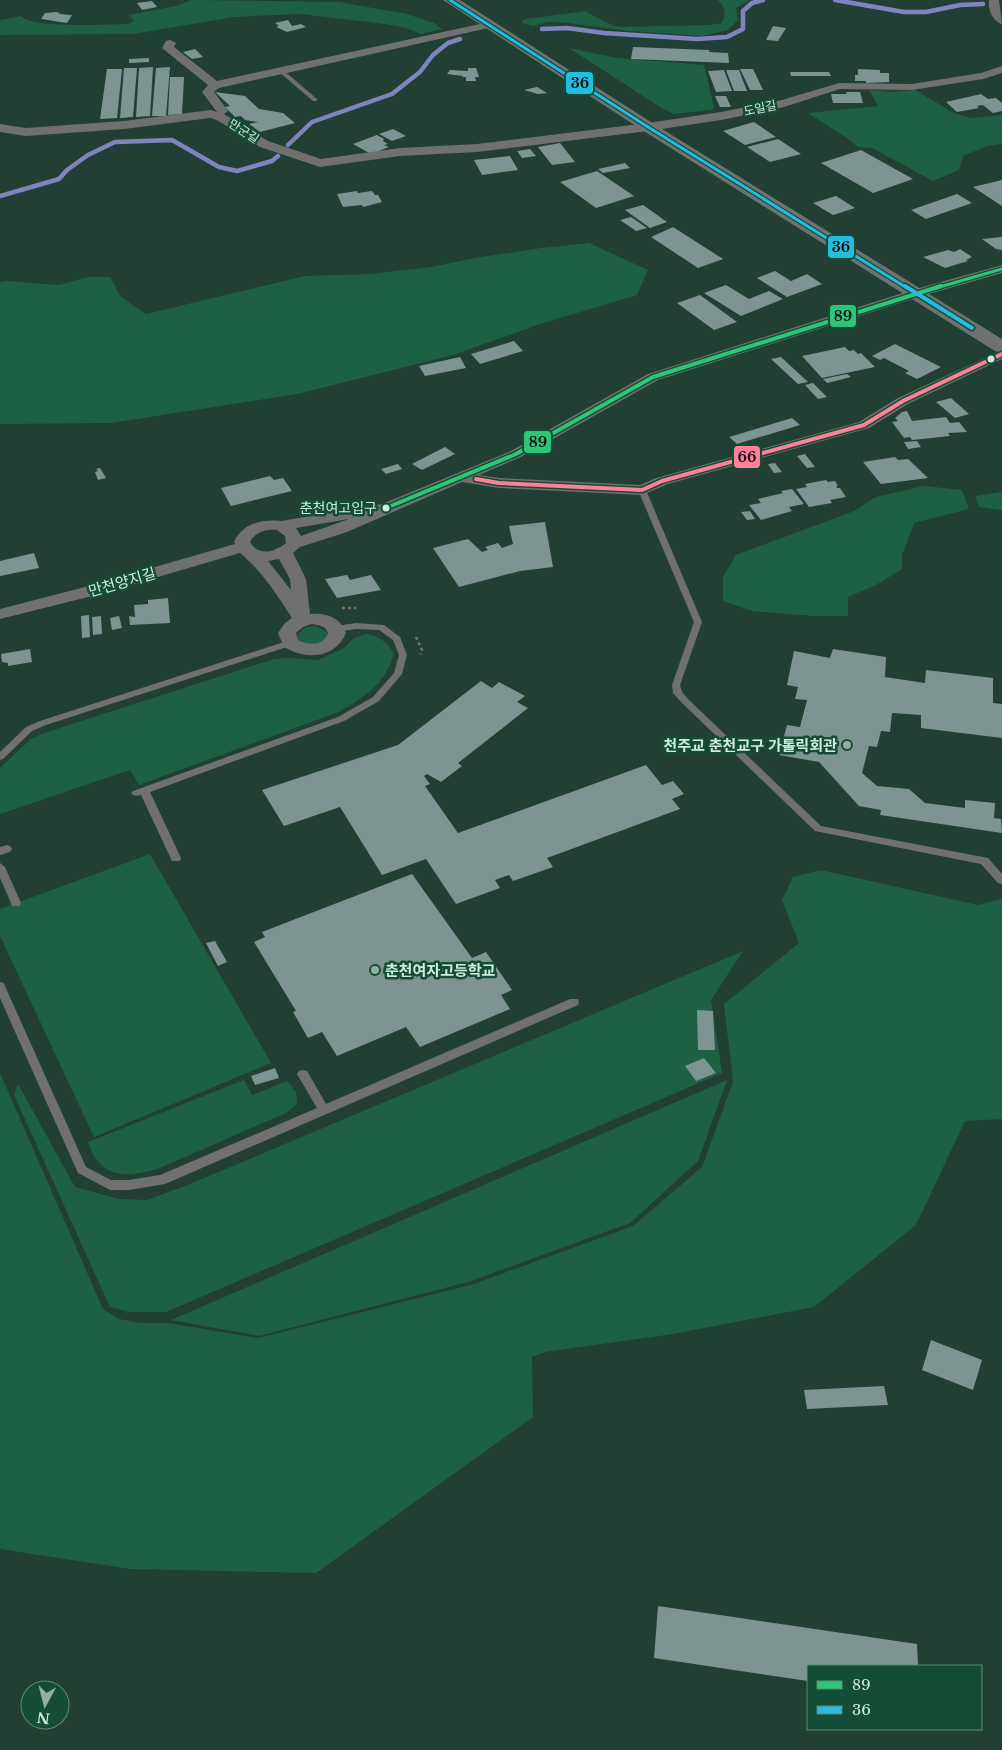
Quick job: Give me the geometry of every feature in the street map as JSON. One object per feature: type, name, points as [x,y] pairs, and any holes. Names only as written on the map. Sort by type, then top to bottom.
[{"type":"street","points":[[450,0],[648,127],[1002,347]]},
{"type":"street","points":[[994,0],[997,18],[1002,21]]},
{"type":"street","points":[[222,111],[208,92],[215,86],[488,25]]},
{"type":"street","points":[[170,43],[168,48],[215,86]]},
{"type":"street","name":"도일길","points":[[515,144],[721,116],[784,103],[839,86],[912,87],[983,76],[1002,69]]},
{"type":"street","name":"만군길","points":[[0,128],[26,132],[124,125],[211,114],[221,117],[264,144],[320,163],[400,152],[515,144]]},
{"type":"street","points":[[302,620],[277,582],[242,542],[249,532],[264,526],[281,526],[386,508],[516,454],[653,377],[917,293],[1002,269]]},
{"type":"street","points":[[461,477],[499,483],[642,490],[662,481],[864,425],[903,401],[1002,354]]},
{"type":"street","name":"만천양지길","points":[[0,614],[248,551],[269,556],[341,529],[386,508]]},
{"type":"street","points":[[281,526],[293,534],[289,548],[298,579],[302,620]]},
{"type":"street","points":[[319,619],[327,621],[336,629],[336,638],[326,647],[319,649],[303,650],[290,643],[287,633],[295,623],[302,620],[319,619]]},
{"type":"lane","points":[[281,72],[315,100]]},
{"type":"lane","points":[[642,490],[698,622],[676,685],[678,693],[685,701],[818,829],[984,861],[1002,880]]},
{"type":"lane","points":[[176,858],[140,792],[341,719],[376,698],[398,674],[403,654],[397,639],[381,627],[356,626],[336,629]]},
{"type":"lane","points":[[0,757],[29,729],[43,723],[290,643]]},
{"type":"lane","points":[[0,867],[16,903]]},
{"type":"lane","points":[[0,986],[82,1170],[110,1185],[129,1185],[161,1180],[574,1002]]},
{"type":"lane","points":[[303,1074],[324,1110]]},
{"type":"green space","points":[[192,0],[339,2],[407,14],[434,23],[442,29],[421,34],[406,28],[385,24],[300,14],[234,17],[133,34],[0,35],[0,20],[21,16],[40,23],[129,24],[134,21],[129,15],[176,6]]},
{"type":"green space","points":[[718,0],[749,0],[736,8],[738,20],[728,30],[703,36],[628,31],[568,23],[547,22],[533,26],[522,23],[523,20],[527,19],[585,11],[611,25],[621,27],[708,25],[722,23],[724,10]]},
{"type":"green space","points":[[569,48],[617,58],[704,65],[714,107],[712,110],[674,114],[663,109]]},
{"type":"green space","points":[[869,90],[891,92],[915,90],[954,113],[970,118],[1002,115],[1002,144],[987,146],[963,156],[959,170],[933,181],[872,148],[858,147],[808,113],[878,106]]},
{"type":"green space","points":[[589,243],[648,270],[637,295],[540,324],[453,355],[297,394],[111,423],[0,424],[0,282],[58,285],[89,277],[110,277],[121,297],[146,314],[305,276],[369,274],[432,267],[474,258]]},
{"type":"green space","points":[[924,486],[962,490],[969,509],[914,523],[902,555],[902,569],[876,585],[848,597],[848,616],[814,616],[752,611],[723,601],[723,577],[736,555],[854,511],[876,497]]},
{"type":"green space","points":[[1002,492],[1002,510],[979,507],[975,496]]},
{"type":"green space","points":[[316,626],[327,632],[324,639],[314,644],[299,641],[297,635],[306,627]]},
{"type":"green space","points":[[367,634],[383,641],[394,654],[390,665],[379,682],[365,695],[339,712],[139,785],[130,770],[0,814],[0,768],[31,739],[41,734],[274,659],[318,660],[344,648],[354,638]]},
{"type":"green space","points":[[150,854],[271,1063],[94,1137],[0,936],[0,909]]},
{"type":"green space","points":[[821,870],[978,905],[1002,899],[1002,1119],[965,1121],[916,1225],[814,1307],[673,1334],[545,1352],[532,1357],[533,1417],[316,1573],[130,1569],[0,1549],[0,1073],[103,1309],[119,1319],[140,1323],[168,1323],[258,1338],[471,1285],[633,1226],[702,1167],[733,1082],[724,1004],[799,943],[782,900],[793,877]]},
{"type":"green space","points":[[743,951],[711,1000],[722,1073],[166,1312],[129,1312],[110,1307],[14,1095],[18,1084],[75,1187],[119,1199],[147,1200],[190,1184]]},
{"type":"green space","points":[[244,1080],[252,1095],[287,1081],[296,1092],[297,1104],[286,1113],[160,1168],[135,1174],[118,1173],[103,1167],[97,1160],[88,1142]]},
{"type":"green space","points":[[727,1080],[698,1161],[630,1223],[468,1282],[259,1336],[171,1320]]},
{"type":"building","points":[[152,1],[157,7],[142,10],[137,3]]},
{"type":"building","points":[[56,12],[72,15],[67,23],[41,19],[45,13]]},
{"type":"building","points":[[288,20],[292,26],[301,24],[306,27],[287,32],[276,27],[279,26],[275,23]]},
{"type":"building","points":[[773,26],[786,28],[778,41],[766,40]]},
{"type":"building","points":[[633,47],[709,50],[709,52],[728,53],[729,63],[631,59]]},
{"type":"building","points":[[195,49],[203,57],[192,59],[183,52]]},
{"type":"building","points":[[149,58],[149,62],[129,63],[129,59]]},
{"type":"building","points":[[153,67],[150,116],[136,117],[139,68]]},
{"type":"building","points":[[170,67],[166,116],[152,116],[156,68]]},
{"type":"building","points":[[124,68],[137,68],[133,117],[120,118]]},
{"type":"building","points":[[468,68],[476,68],[479,77],[475,77],[476,81],[466,81],[466,77],[447,74],[450,70],[468,71]]},
{"type":"building","points":[[107,69],[122,69],[117,118],[100,119]]},
{"type":"building","points":[[740,69],[753,69],[763,90],[750,90]]},
{"type":"building","points":[[858,69],[880,70],[880,73],[889,73],[889,82],[866,83],[866,81],[855,81]]},
{"type":"building","points":[[724,70],[732,91],[716,92],[708,71]]},
{"type":"building","points":[[726,70],[739,70],[747,91],[734,91]]},
{"type":"building","points":[[790,72],[829,72],[831,76],[791,76]]},
{"type":"building","points":[[170,77],[184,77],[182,114],[168,115]]},
{"type":"building","points":[[537,87],[547,93],[538,94],[524,90]]},
{"type":"building","points":[[215,92],[245,96],[259,109],[283,113],[295,123],[260,132],[249,124],[258,122],[245,120],[241,116],[235,117],[225,107],[230,106]]},
{"type":"building","points":[[846,92],[860,92],[863,103],[833,103],[831,94],[847,94]]},
{"type":"building","points":[[981,94],[988,99],[996,98],[1002,103],[1002,111],[993,113],[983,105],[977,106],[979,108],[957,112],[946,102]]},
{"type":"building","points":[[715,96],[726,96],[731,107],[720,107]]},
{"type":"building","points":[[754,122],[776,137],[745,145],[723,131]]},
{"type":"building","points":[[393,129],[406,136],[392,141],[379,134]]},
{"type":"building","points":[[377,135],[388,144],[384,145],[389,147],[371,154],[353,144]]},
{"type":"building","points":[[778,139],[801,154],[770,162],[747,147]]},
{"type":"building","points":[[560,143],[575,162],[552,165],[538,147]]},
{"type":"building","points":[[530,149],[536,156],[522,158],[517,151]]},
{"type":"building","points":[[861,150],[913,179],[873,193],[821,163]]},
{"type":"building","points":[[510,156],[518,170],[482,175],[474,160]]},
{"type":"building","points":[[625,163],[630,168],[603,173],[598,169]]},
{"type":"building","points":[[597,171],[634,196],[596,208],[560,182]]},
{"type":"building","points":[[1002,180],[1002,206],[973,187]]},
{"type":"building","points":[[357,191],[358,193],[372,191],[375,195],[378,195],[382,202],[363,207],[362,205],[343,207],[337,194]]},
{"type":"building","points":[[957,194],[972,203],[926,219],[911,210]]},
{"type":"building","points":[[836,196],[855,208],[833,215],[813,203]]},
{"type":"building","points":[[643,205],[667,222],[650,228],[625,210]]},
{"type":"building","points":[[631,217],[647,228],[636,231],[620,220]]},
{"type":"building","points":[[673,227],[723,259],[698,268],[651,237]]},
{"type":"building","points":[[1002,237],[1002,250],[996,249],[982,239]]},
{"type":"building","points":[[960,249],[972,257],[966,260],[968,261],[945,268],[923,257],[948,250],[954,252]]},
{"type":"building","points":[[775,271],[791,281],[807,274],[822,284],[787,297],[757,278]]},
{"type":"building","points":[[726,285],[749,299],[769,291],[783,299],[741,316],[704,293]]},
{"type":"building","points":[[700,295],[737,322],[714,330],[677,303]]},
{"type":"building","points":[[514,341],[523,351],[480,364],[471,354]]},
{"type":"building","points":[[895,344],[941,367],[917,379],[905,373],[909,371],[884,358],[880,360],[872,356]]},
{"type":"building","points":[[845,347],[849,351],[854,350],[858,354],[861,353],[875,367],[822,378],[802,356]]},
{"type":"building","points":[[460,357],[466,368],[425,376],[419,366]]},
{"type":"building","points":[[781,357],[808,382],[798,384],[771,359]]},
{"type":"building","points":[[847,374],[851,377],[827,383],[823,379]]},
{"type":"building","points":[[813,383],[827,397],[818,399],[805,385]]},
{"type":"building","points":[[951,398],[969,414],[955,418],[936,402]]},
{"type":"building","points":[[907,411],[912,421],[946,417],[950,423],[959,422],[967,432],[948,433],[950,436],[912,440],[910,437],[904,438],[892,422],[898,421],[895,418],[902,412]]},
{"type":"building","points":[[792,418],[800,425],[737,444],[729,437]]},
{"type":"building","points":[[917,441],[921,447],[908,449],[904,442]]},
{"type":"building","points":[[445,447],[455,454],[422,470],[412,464]]},
{"type":"building","points":[[805,454],[815,467],[807,468],[797,456]]},
{"type":"building","points":[[895,457],[898,460],[908,459],[928,478],[881,484],[863,462]]},
{"type":"building","points":[[775,463],[782,472],[774,473],[768,464]]},
{"type":"building","points":[[398,464],[402,469],[386,474],[381,469]]},
{"type":"building","points":[[100,468],[106,478],[98,480],[95,472],[98,471],[96,469]]},
{"type":"building","points":[[270,476],[274,480],[283,478],[292,491],[231,506],[221,488]]},
{"type":"building","points":[[826,480],[828,482],[835,481],[838,486],[836,486],[837,488],[840,488],[846,497],[830,500],[832,503],[809,507],[796,489],[807,487],[805,484]]},
{"type":"building","points":[[792,489],[804,504],[789,507],[792,511],[761,520],[749,505],[761,503],[758,499]]},
{"type":"building","points":[[750,511],[755,519],[747,520],[741,512]]},
{"type":"building","points":[[545,522],[553,567],[520,571],[459,587],[433,548],[468,539],[482,552],[488,550],[485,547],[498,543],[502,548],[513,544],[509,526]]},
{"type":"building","points":[[34,553],[39,568],[0,576],[0,561]]},
{"type":"building","points":[[347,575],[350,580],[371,575],[381,590],[337,598],[325,579]]},
{"type":"building","points":[[168,598],[170,623],[130,625],[129,616],[135,617],[134,605],[148,604],[148,600]]},
{"type":"building","points":[[89,615],[90,637],[82,638],[81,616]]},
{"type":"building","points":[[101,616],[102,634],[93,635],[92,617]]},
{"type":"building","points":[[119,616],[122,628],[112,630],[110,618]]},
{"type":"building","points":[[30,649],[32,662],[8,666],[8,663],[2,662],[1,654]]},
{"type":"building","points":[[833,649],[886,657],[885,677],[925,683],[926,670],[993,678],[993,703],[1002,704],[1002,738],[921,728],[921,715],[892,713],[890,732],[881,731],[877,747],[869,746],[862,773],[877,786],[909,789],[925,803],[965,808],[965,800],[995,803],[994,818],[1001,819],[1002,833],[880,815],[881,810],[859,806],[819,762],[779,755],[787,725],[800,727],[807,700],[795,699],[798,687],[787,685],[794,651],[830,658]]},
{"type":"building","points":[[481,681],[492,688],[499,682],[525,696],[517,702],[528,708],[458,763],[462,766],[441,782],[427,774],[424,776],[430,784],[425,786],[458,833],[646,765],[662,785],[673,781],[684,794],[672,799],[680,809],[547,858],[553,867],[513,881],[509,875],[495,880],[500,888],[456,904],[426,859],[382,875],[340,807],[284,826],[262,790],[398,745]]},
{"type":"building","points":[[412,874],[472,958],[486,952],[512,990],[501,995],[510,1009],[420,1047],[406,1027],[337,1056],[322,1032],[308,1038],[293,1012],[296,1011],[254,942],[265,937],[262,932]]},
{"type":"building","points":[[215,941],[227,962],[218,966],[206,943]]},
{"type":"building","points":[[697,1010],[713,1011],[715,1050],[698,1050]]},
{"type":"building","points":[[704,1058],[716,1073],[696,1081],[685,1066]]},
{"type":"building","points":[[275,1068],[279,1078],[255,1085],[251,1076]]},
{"type":"building","points":[[931,1340],[982,1360],[973,1390],[922,1370]]},
{"type":"building","points":[[884,1386],[888,1405],[807,1409],[804,1390]]},
{"type":"building","points":[[658,1606],[917,1644],[918,1665],[807,1665],[807,1681],[654,1658]]},
{"type":"waterway","points":[[542,29],[567,28],[604,33],[697,39],[727,37],[743,29],[743,11],[752,3],[763,0]]},
{"type":"waterway","points":[[835,0],[904,12],[926,12],[960,5],[983,4]]},
{"type":"waterway","points":[[288,145],[312,122],[392,94],[420,72],[433,55],[448,43],[460,39]]},
{"type":"waterway","points":[[0,196],[59,179],[67,170],[88,155],[115,142],[172,140],[219,167],[237,171],[272,161],[278,156]]},
{"type":"transit line","name":"36","points":[[450,0],[648,127],[972,328]]},
{"type":"transit line","name":"89","points":[[386,508],[516,454],[653,377],[917,293],[1002,269]]},
{"type":"transit line","name":"66","points":[[476,479],[499,483],[642,490],[662,481],[864,425],[903,401],[1002,354]]},
{"type":"place","name":"춘천여고입구","points":[[386,508]]},
{"type":"place","name":"천주교 춘천교구 가톨릭회관","points":[[847,745]]},
{"type":"place","name":"춘천여자고등학교","points":[[375,970]]}]
